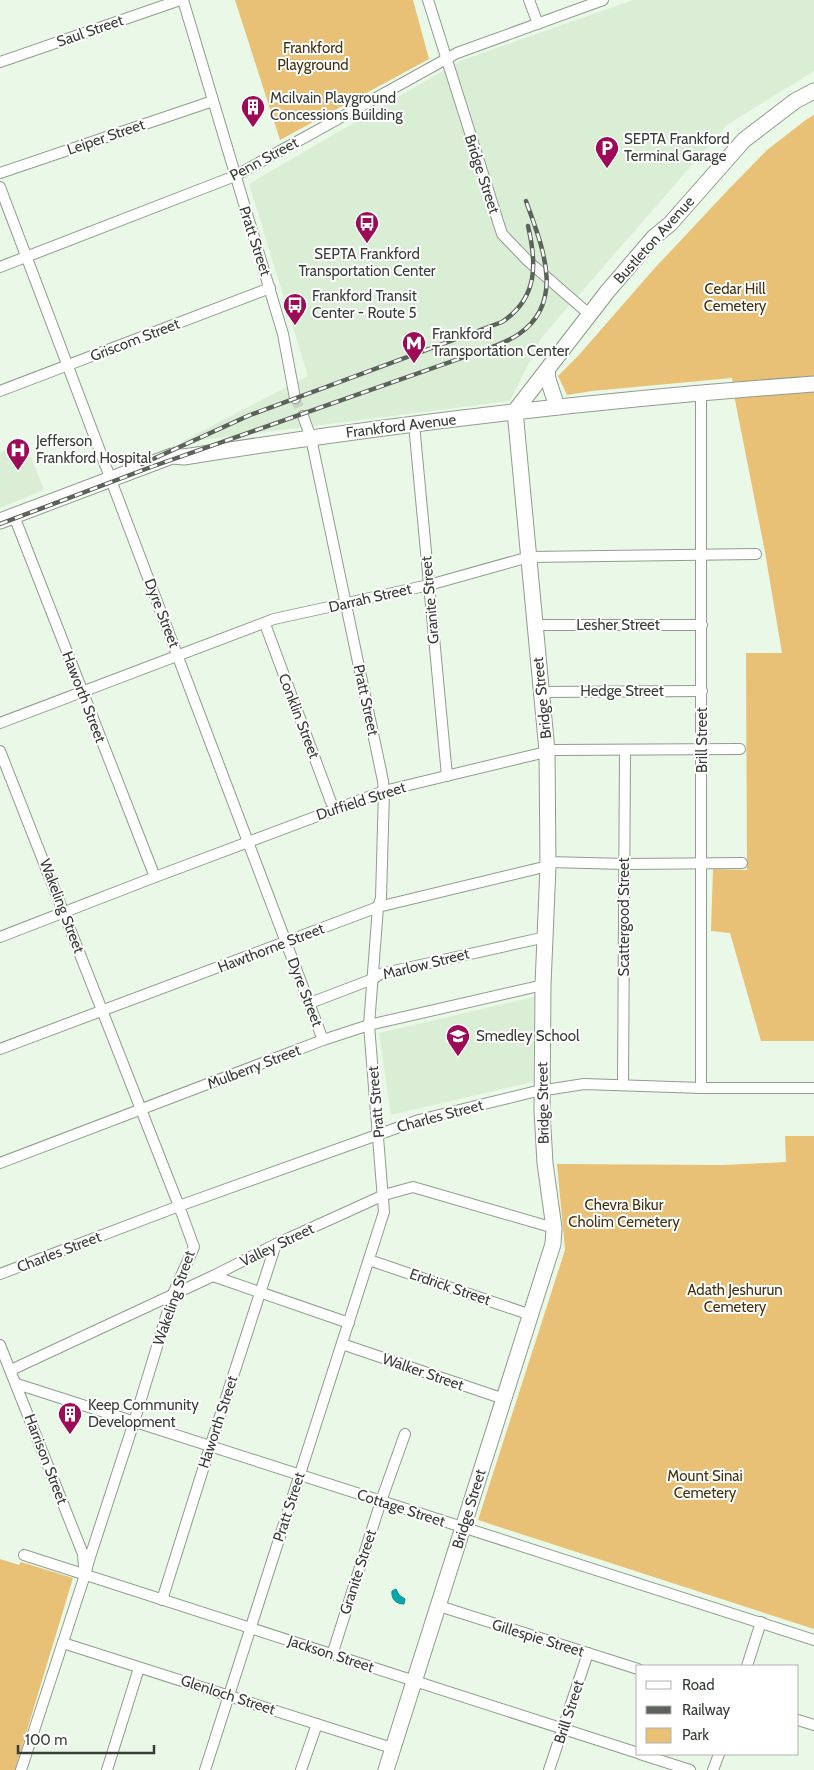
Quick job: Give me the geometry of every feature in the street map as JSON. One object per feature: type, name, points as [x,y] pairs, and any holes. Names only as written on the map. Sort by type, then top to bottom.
[{"type":"main road","name":"Bustleton Avenue","points":[[515,411],[589,314],[654,236],[670,224],[744,140],[795,102],[814,91]]},
{"type":"main road","points":[[547,370],[557,407]]},
{"type":"main road","name":"Frankford Avenue","points":[[7,519],[172,456],[184,457],[515,411],[702,392],[814,384]]},
{"type":"main road","name":"Bridge Street","points":[[386,1770],[554,1244],[554,1228],[545,1163],[542,1090],[543,985],[548,864],[548,751],[515,411]]},
{"type":"street","name":"Saul Street","points":[[0,62],[182,0]]},
{"type":"street","name":"Pratt Street","points":[[182,0],[270,288],[283,334],[295,398]]},
{"type":"street","name":"Bridge Street","points":[[428,0],[502,234],[528,261],[589,314]]},
{"type":"street","points":[[529,0],[538,24]]},
{"type":"street","name":"Penn Street","points":[[0,267],[235,176],[457,53],[599,1]]},
{"type":"street","name":"Leiper Street","points":[[0,173],[213,101]]},
{"type":"street","name":"Dyre Street","points":[[0,187],[323,1040]]},
{"type":"street","name":"Griscom Street","points":[[0,391],[270,288]]},
{"type":"street","name":"Brill Street","points":[[701,1088],[702,392]]},
{"type":"street","name":"Pratt Street","points":[[205,1770],[384,1212],[369,1025],[378,907],[381,898],[384,791],[311,438],[303,416]]},
{"type":"street","name":"Granite Street","points":[[414,424],[447,776]]},
{"type":"street","name":"Haworth Street","points":[[7,519],[82,692],[154,876]]},
{"type":"street","name":"Darrah Street","points":[[0,723],[274,619],[429,584],[529,557],[756,554]]},
{"type":"street","name":"Conklin Street","points":[[265,624],[331,802],[335,808]]},
{"type":"street","name":"Lesher Street","points":[[535,625],[702,625]]},
{"type":"street","name":"Hedge Street","points":[[542,692],[702,692]]},
{"type":"street","name":"Duffield Street","points":[[0,937],[154,876],[384,791],[548,751],[740,749]]},
{"type":"street","name":"Scattergood Street","points":[[624,1085],[625,750]]},
{"type":"street","name":"Wakeling Street","points":[[0,751],[65,912],[194,1247],[173,1294],[134,1422],[21,1770]]},
{"type":"street","name":"Hawthorne Street","points":[[0,1049],[378,907],[548,864],[742,863]]},
{"type":"street","name":"Marlow Street","points":[[310,1003],[373,979],[380,974],[546,937]]},
{"type":"street","name":"Mulberry Street","points":[[0,1163],[323,1040],[369,1025],[543,985]]},
{"type":"street","name":"Charles Street","points":[[0,1274],[379,1133],[418,1120],[542,1090],[584,1084],[701,1088],[814,1088]]},
{"type":"street","name":"Valley Street","points":[[11,1370],[214,1276],[276,1244],[384,1196],[413,1187],[554,1228]]},
{"type":"street","name":"Haworth Street","points":[[162,1600],[276,1244]]},
{"type":"street","name":"Erdrick Street","points":[[369,1260],[531,1315]]},
{"type":"street","points":[[214,1276],[348,1323]]},
{"type":"street","name":"Walker Street","points":[[342,1344],[504,1399]]},
{"type":"street","name":"Harrison Street","points":[[0,1345],[17,1384],[82,1553],[85,1575]]},
{"type":"street","name":"Cottage Street","points":[[17,1384],[814,1640]]},
{"type":"street","name":"Granite Street","points":[[332,1654],[404,1434]]},
{"type":"street","name":"Jackson Street","points":[[24,1555],[636,1752]]},
{"type":"street","name":"Gillespie Street","points":[[439,1606],[636,1668]]},
{"type":"street","points":[[747,1665],[761,1622]]},
{"type":"street","name":"Glenloch Street","points":[[63,1643],[392,1748]]},
{"type":"street","name":"Brill Street","points":[[549,1770],[588,1654]]},
{"type":"street","points":[[107,1770],[139,1668]]},
{"type":"street","points":[[799,1720],[814,1725]]},
{"type":"street","points":[[301,1770],[317,1724]]},
{"type":"street","name":"Jackson Street","points":[[645,1755],[690,1770]]},
{"type":"street","points":[[714,1770],[719,1755]]},
{"type":"shaded area","name":"SEPTA Frankford Transportation Center","points":[[633,0],[814,0],[814,71],[727,125],[542,337],[510,401],[179,443],[308,376],[249,184],[460,61]]},
{"type":"shaded area","name":"Jefferson Frankford Hospital","points":[[25,442],[44,490],[0,508],[0,452]]},
{"type":"shaded area","name":"Smedley School","points":[[534,997],[533,1082],[391,1115],[379,1033]]},
{"type":"green space","name":"Frankford Playground","points":[[235,0],[413,0],[429,59],[280,140]]},
{"type":"green space","name":"Cedar Hill Cemetery","points":[[814,115],[814,1041],[761,1041],[730,933],[711,931],[713,869],[747,870],[746,653],[782,653],[732,378],[567,395],[558,376],[578,356],[653,270],[767,150]]},
{"type":"green space","points":[[785,1136],[814,1136],[814,1629],[478,1520],[565,1250],[557,1164],[724,1165],[786,1162]]},
{"type":"green space","points":[[0,1559],[19,1565],[21,1562],[73,1578],[15,1770],[0,1770]]},
{"type":"water","points":[[396,1589],[399,1595],[405,1599],[404,1604],[393,1599],[392,1591]]},
{"type":"tunnel","points":[[295,398],[303,416]]},
{"type":"railway","points":[[0,524],[151,467],[514,338],[534,321],[542,305],[546,289],[543,253],[526,201]]},
{"type":"railway","points":[[142,464],[250,415],[502,322],[514,313],[523,302],[532,279],[533,254],[528,226]]},
{"type":"place","name":"Mcilvain Playground Concessions Building","points":[[253,128]]},
{"type":"place","name":"SEPTA Frankford Terminal Garage","points":[[607,169]]},
{"type":"place","name":"SEPTA Frankford Transportation Center","points":[[367,244]]},
{"type":"place","name":"Frankford Transit Center - Route 5","points":[[295,326]]},
{"type":"place","name":"Frankford Transportation Center","points":[[414,364]]},
{"type":"place","name":"Jefferson Frankford Hospital","points":[[18,471]]},
{"type":"place","name":"Smedley School","points":[[458,1057]]},
{"type":"place","name":"Keep Community Development","points":[[70,1435]]},
{"type":"park label","name":"Chevra Bikur Cholim Cemetery","points":[[624,1214]]},
{"type":"park label","name":"Adath Jeshurun Cemetery","points":[[735,1298]]},
{"type":"park label","name":"Mount Sinai Cemetery","points":[[705,1484]]}]
